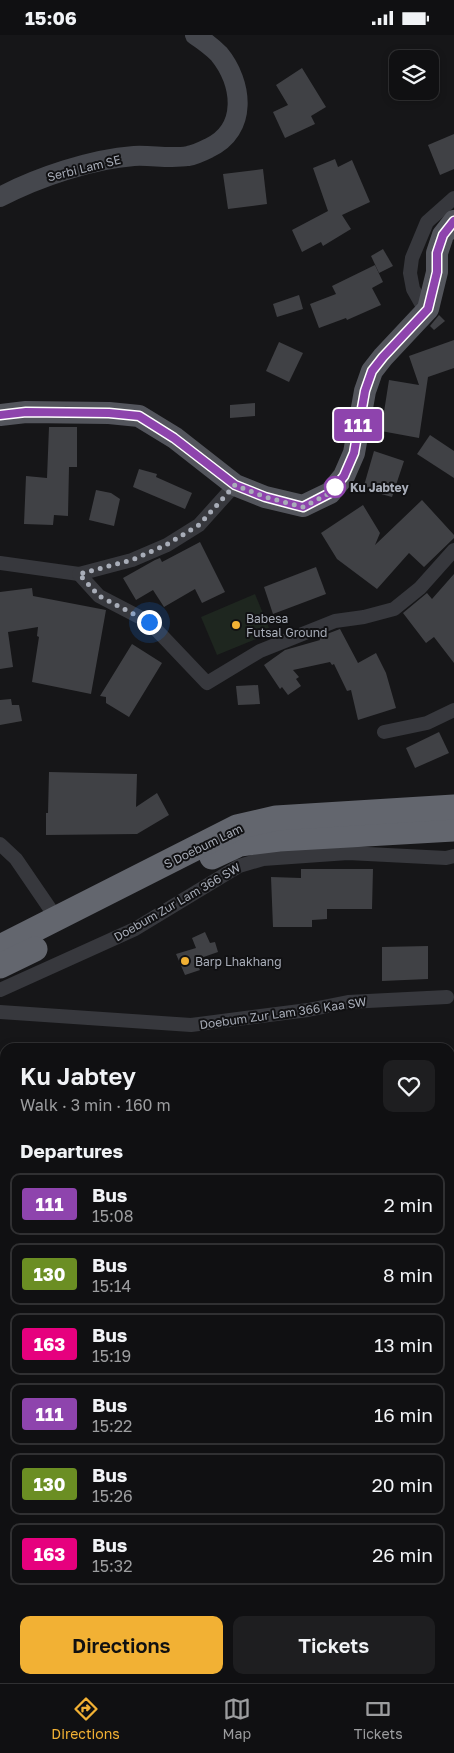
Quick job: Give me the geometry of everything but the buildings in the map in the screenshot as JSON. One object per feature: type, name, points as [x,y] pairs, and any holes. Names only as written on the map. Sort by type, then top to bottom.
[{"type":"highway","name":"S Doebum Lam","points":[[0,947],[237,827],[276,818],[454,807]]},
{"type":"highway","name":"S Doebum Lam","points":[[0,966],[240,845],[279,839],[454,829]]},
{"type":"main road","points":[[0,415],[26,412],[109,413],[139,416],[174,438],[235,485],[265,497],[303,507],[330,493],[344,476],[354,453],[365,391],[372,371],[428,309],[437,272],[437,253],[443,235],[454,221]]},
{"type":"street","name":"Serbi Lam SE","points":[[0,197],[30,182],[89,164],[134,156],[189,156],[211,147],[226,137],[234,125],[238,114],[234,84],[220,55],[195,35]]},
{"type":"street","points":[[426,312],[413,289],[410,273],[412,258],[427,222],[454,198]]},
{"type":"street","points":[[0,563],[79,574],[132,560],[166,545],[199,525],[235,485]]},
{"type":"street","points":[[79,574],[99,596],[149,622],[207,683],[260,651],[335,621],[364,617],[394,609],[420,588],[454,550]]},
{"type":"street","points":[[384,732],[426,723],[454,710]]},
{"type":"street","points":[[0,844],[16,859],[56,919]]},
{"type":"street","name":"Doebum Zur Lam 366 SW","points":[[0,990],[135,929],[239,866],[263,859],[348,853],[446,858],[454,856]]},
{"type":"street","name":"Doebum Zur Lam 366 Kaa SW","points":[[0,1011],[191,1025],[308,1010],[348,1002],[447,997]]},
{"type":"shaded area","name":"Babesa Futsal Ground","points":[[255,594],[271,633],[217,655],[201,617]]},
{"type":"bus line","name":"111","points":[[0,415],[26,412],[109,413],[139,416],[174,438],[235,485],[265,497],[303,507],[330,493],[344,476],[354,453],[356,433],[365,391],[372,371],[428,309],[437,272],[437,253],[443,235],[454,221]]},
{"type":"place","name":"Ku Jabtey","points":[[335,487]]},
{"type":"place","name":"Babesa Futsal Ground","points":[[236,625]]},
{"type":"place","name":"Barp Lhakhang","points":[[185,961]]},
{"type":"route","points":[[149,622],[99,596],[79,574],[132,560],[166,545],[199,525],[235,485],[265,497],[303,507],[330,493],[337,484],[335,487]]}]
